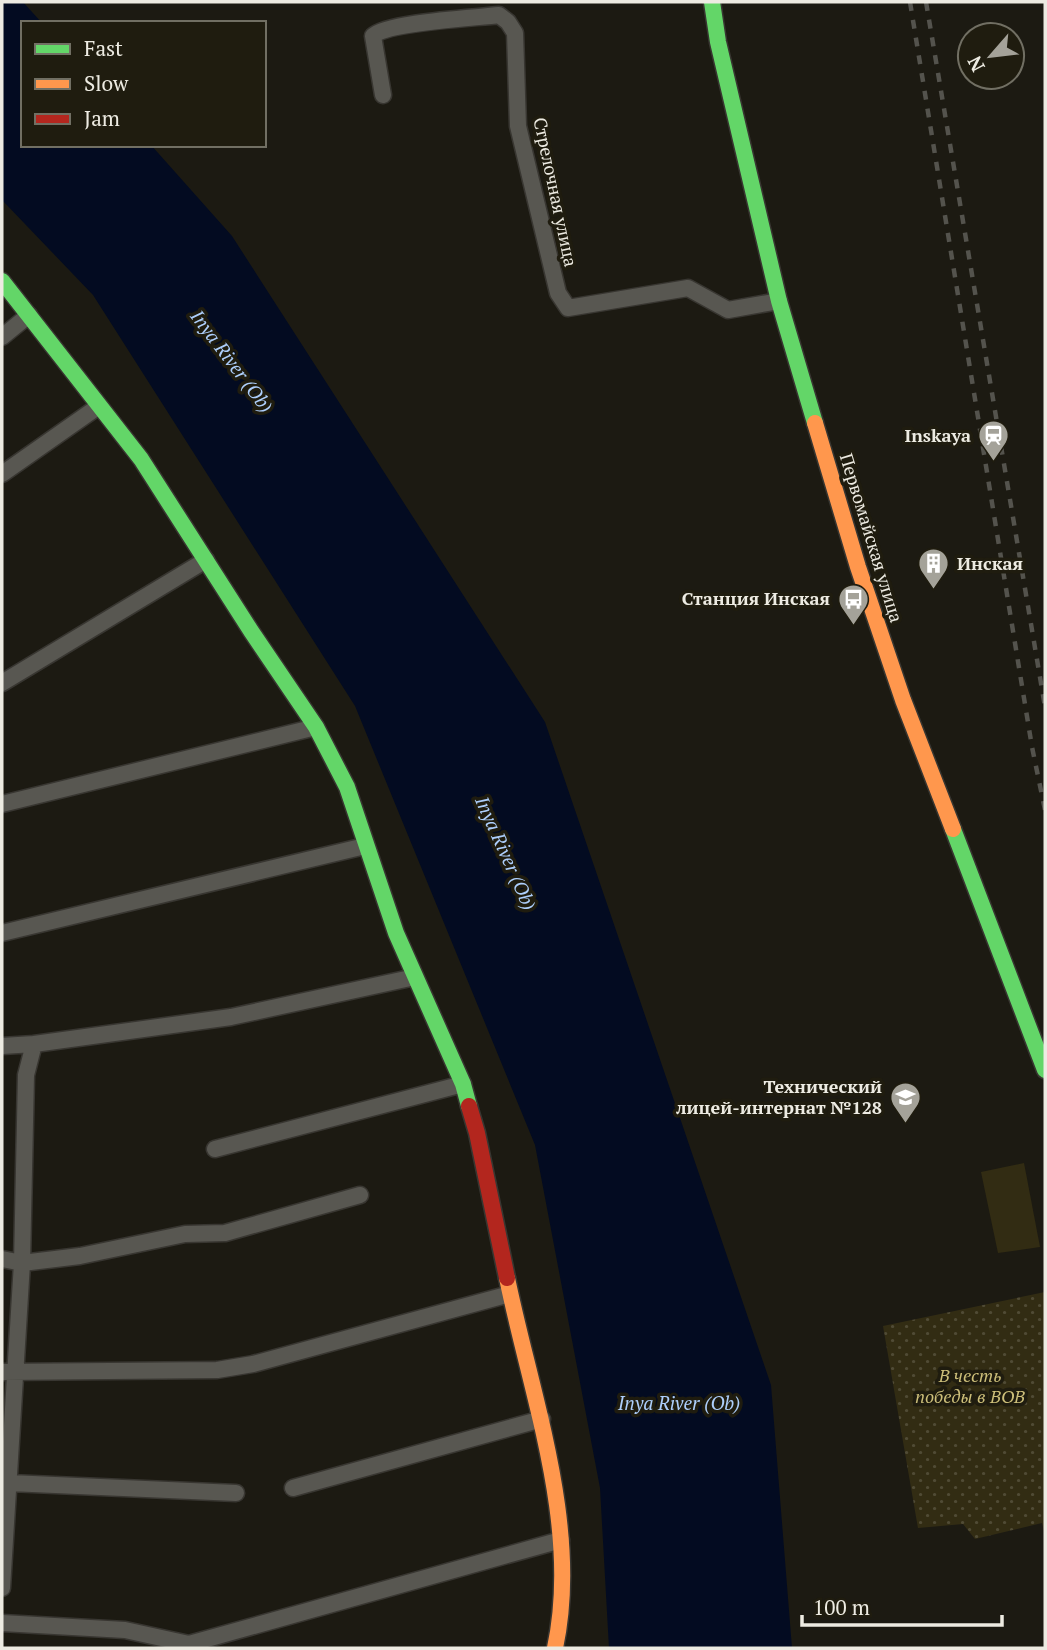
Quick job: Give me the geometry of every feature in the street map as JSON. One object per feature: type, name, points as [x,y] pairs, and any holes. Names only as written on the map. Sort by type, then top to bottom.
[{"type":"street","name":"Первомайская улица","points":[[712,2],[718,42],[779,301],[850,544],[899,688],[1045,1070]]},
{"type":"street","name":"Стрелочная улица","points":[[383,95],[373,36],[376,33],[398,26],[499,15],[515,33],[520,137],[558,293],[569,308],[688,288],[728,310],[779,301]]},
{"type":"street","points":[[2,281],[141,459],[316,727],[347,787],[365,846],[415,977],[463,1084],[478,1133],[510,1294],[542,1419],[561,1540],[560,1625],[555,1648]]},
{"type":"street","points":[[2,337],[29,315]]},
{"type":"street","points":[[2,474],[99,406]]},
{"type":"street","points":[[2,683],[206,560]]},
{"type":"street","points":[[2,804],[316,727]]},
{"type":"street","points":[[2,933],[365,846]]},
{"type":"street","points":[[2,1046],[231,1017],[415,977]]},
{"type":"street","points":[[2,1588],[4,1530],[10,1483],[9,1372],[22,1263],[26,1075],[34,1044]]},
{"type":"street","points":[[215,1149],[463,1084]]},
{"type":"street","points":[[2,1259],[22,1263],[80,1256],[185,1234],[225,1233],[360,1195]]},
{"type":"street","points":[[9,1372],[217,1370],[253,1364],[510,1294]]},
{"type":"street","points":[[293,1488],[542,1419]]},
{"type":"street","points":[[10,1483],[236,1493]]},
{"type":"street","points":[[2,1623],[125,1630],[189,1644],[561,1540]]},
{"type":"green space","points":[[1024,1163],[1040,1247],[998,1253],[981,1172]]},
{"type":"green space","name":"В честь победы в ВОВ","points":[[1045,1292],[1045,1535],[1042,1523],[975,1539],[963,1524],[918,1528],[883,1326]]},
{"type":"water","name":"Inya River (Ob)","points":[[2,2],[23,2],[40,21],[21,21],[21,147],[153,147],[232,236],[545,722],[771,1385],[792,1648],[609,1648],[600,1488],[535,1145],[355,706],[93,295],[2,200]]},
{"type":"railway","points":[[910,2],[1032,747],[1045,810]]},
{"type":"railway","points":[[926,2],[1045,707]]},
{"type":"traffic: fast","points":[[712,2],[718,42],[779,301],[815,423]]},
{"type":"traffic: fast","points":[[2,281],[141,459],[316,727],[347,787],[396,933],[463,1084],[469,1106]]},
{"type":"traffic: fast","points":[[953,829],[1045,1070]]},
{"type":"traffic: slow","points":[[815,423],[858,567],[903,700],[953,829]]},
{"type":"traffic: slow","points":[[507,1278],[540,1415],[558,1509],[562,1556],[561,1602],[555,1648]]},
{"type":"traffic: jam","points":[[469,1106],[507,1278]]},
{"type":"place","name":"Inskaya","points":[[994,463]]},
{"type":"place","name":"Инская","points":[[934,591]]},
{"type":"place","name":"Станция Инская","points":[[853,626]]},
{"type":"place","name":"Технический лицей-интернат №128","points":[[905,1124]]}]
